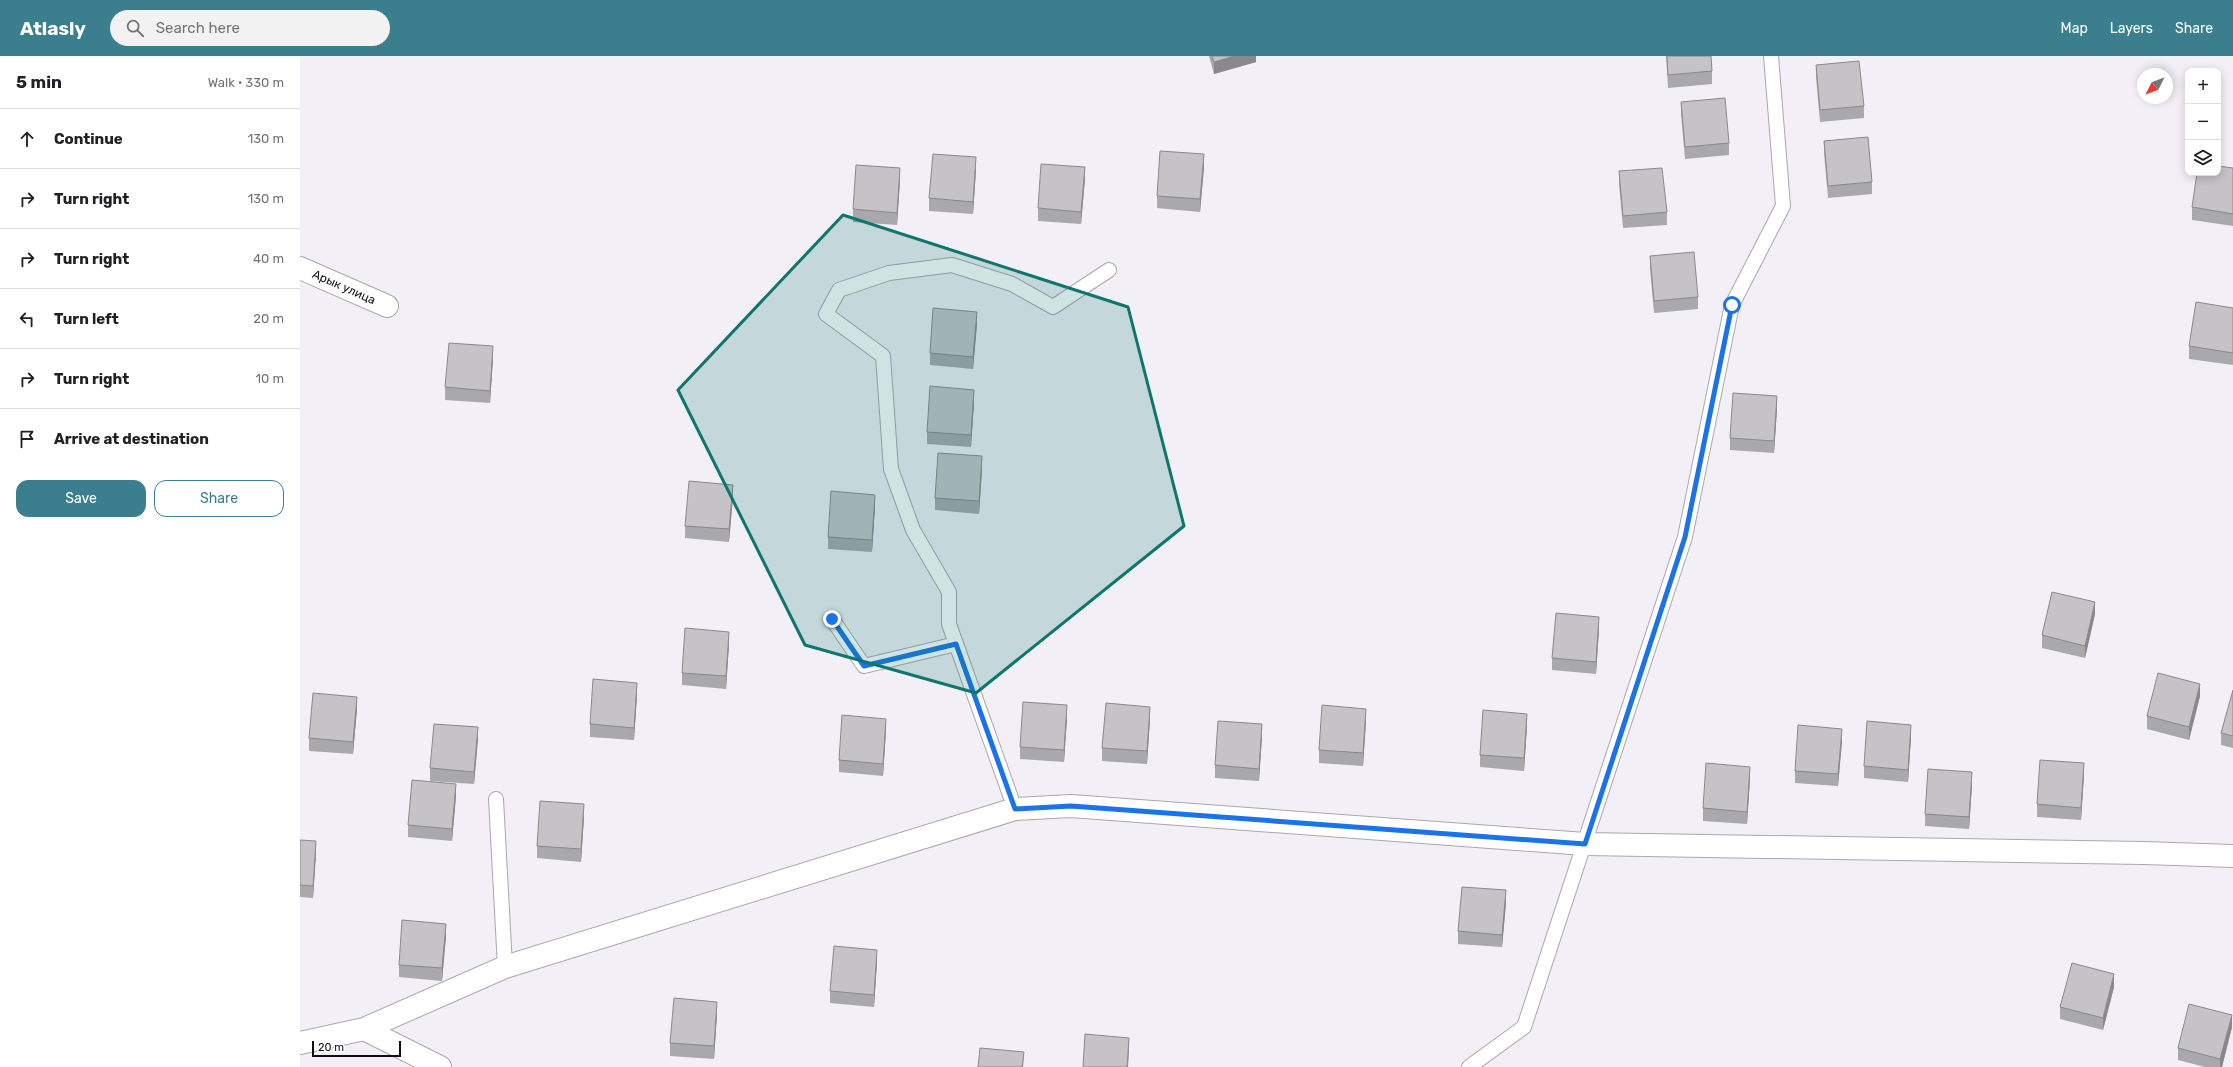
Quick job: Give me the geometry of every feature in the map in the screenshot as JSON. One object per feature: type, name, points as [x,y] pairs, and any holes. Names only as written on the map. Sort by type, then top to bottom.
[{"type":"street","name":"Арык улица","points":[[300,268],[387,306]]},
{"type":"street","points":[[300,1043],[364,1030],[505,967],[1015,809],[1071,806],[1585,844],[2144,853],[2233,856]]},
{"type":"street","points":[[364,1030],[440,1067]]},
{"type":"lane","points":[[1469,1067],[1524,1027],[1685,537],[1732,305],[1783,206],[1771,56]]},
{"type":"lane","points":[[1015,809],[949,624],[949,592],[914,530],[890,469],[882,356],[826,314],[839,290],[889,273],[952,264],[1012,284],[1053,307],[1109,270]]},
{"type":"lane","points":[[832,619],[864,666],[956,644]]},
{"type":"lane","points":[[496,799],[505,967]]},
{"type":"highlighted area","points":[[843,215],[1128,307],[1184,526],[976,693],[805,645],[678,390]]},
{"type":"building","points":[[1212,56],[1235,56],[1214,62]]},
{"type":"building","points":[[1667,56],[1711,56],[1712,71],[1668,75]]},
{"type":"building","points":[[1859,61],[1864,106],[1820,110],[1816,65]]},
{"type":"building","points":[[1725,98],[1729,143],[1685,147],[1681,102]]},
{"type":"building","points":[[1868,137],[1872,182],[1828,186],[1824,141]]},
{"type":"building","points":[[1160,151],[1204,154],[1200,199],[1157,196]]},
{"type":"building","points":[[933,154],[976,157],[973,202],[929,198]]},
{"type":"building","points":[[1041,164],[1085,167],[1081,212],[1038,208]]},
{"type":"building","points":[[856,165],[900,168],[897,213],[853,209]]},
{"type":"building","points":[[2221,166],[2233,168],[2233,214],[2192,207],[2197,176],[2221,176]]},
{"type":"building","points":[[1662,168],[1667,212],[1623,216],[1619,171]]},
{"type":"building","points":[[1694,252],[1698,297],[1654,301],[1650,256]]},
{"type":"building","points":[[2196,302],[2233,308],[2233,353],[2189,346]]},
{"type":"building","points":[[933,308],[977,312],[973,357],[930,353]]},
{"type":"building","points":[[449,343],[493,346],[490,391],[445,387]]},
{"type":"building","points":[[930,386],[974,390],[971,435],[927,432]]},
{"type":"building","points":[[1733,393],[1777,396],[1774,441],[1730,438]]},
{"type":"building","points":[[938,453],[982,456],[979,501],[935,498]]},
{"type":"building","points":[[689,481],[733,485],[729,529],[685,526]]},
{"type":"building","points":[[831,491],[875,495],[872,540],[828,537]]},
{"type":"building","points":[[2052,592],[2095,602],[2085,646],[2042,635]]},
{"type":"building","points":[[1556,613],[1599,617],[1596,662],[1552,658]]},
{"type":"building","points":[[685,628],[729,632],[726,676],[682,673]]},
{"type":"building","points":[[2158,673],[2200,684],[2189,727],[2147,716]]},
{"type":"building","points":[[593,679],[637,683],[634,728],[590,724]]},
{"type":"building","points":[[2233,690],[2233,736],[2221,733]]},
{"type":"building","points":[[313,693],[357,697],[353,742],[309,738]]},
{"type":"building","points":[[1023,702],[1067,705],[1064,750],[1020,747]]},
{"type":"building","points":[[1106,703],[1150,707],[1147,751],[1102,748]]},
{"type":"building","points":[[1322,705],[1366,709],[1363,753],[1319,750]]},
{"type":"building","points":[[1483,710],[1527,714],[1524,758],[1480,755]]},
{"type":"building","points":[[842,715],[886,719],[883,764],[839,760]]},
{"type":"building","points":[[1218,721],[1262,724],[1259,769],[1215,765]]},
{"type":"building","points":[[1867,721],[1911,725],[1908,770],[1864,766]]},
{"type":"building","points":[[434,724],[478,727],[474,772],[430,768]]},
{"type":"building","points":[[1798,725],[1842,729],[1838,774],[1795,771]]},
{"type":"building","points":[[2040,760],[2084,763],[2081,808],[2037,804]]},
{"type":"building","points":[[1706,763],[1750,767],[1747,812],[1703,808]]},
{"type":"building","points":[[1928,769],[1972,772],[1969,817],[1925,814]]},
{"type":"building","points":[[412,780],[456,784],[452,829],[408,825]]},
{"type":"building","points":[[540,801],[584,804],[581,849],[537,846]]},
{"type":"building","points":[[300,840],[316,841],[313,886],[300,885]]},
{"type":"building","points":[[1462,887],[1506,890],[1502,935],[1458,931]]},
{"type":"building","points":[[402,920],[446,924],[442,968],[399,965]]},
{"type":"building","points":[[834,946],[877,950],[874,995],[830,991]]},
{"type":"building","points":[[2072,963],[2114,974],[2103,1018],[2060,1007]]},
{"type":"building","points":[[674,998],[717,1002],[714,1046],[670,1043]]},
{"type":"building","points":[[2189,1004],[2232,1015],[2220,1059],[2178,1048]]},
{"type":"building","points":[[1085,1034],[1129,1038],[1127,1067],[1083,1067]]},
{"type":"building","points":[[980,1048],[1024,1052],[1022,1067],[978,1067]]},
{"type":"route","points":[[832,619],[864,666],[956,644],[1015,809],[1071,806],[1585,844],[1685,537],[1732,305]]}]
